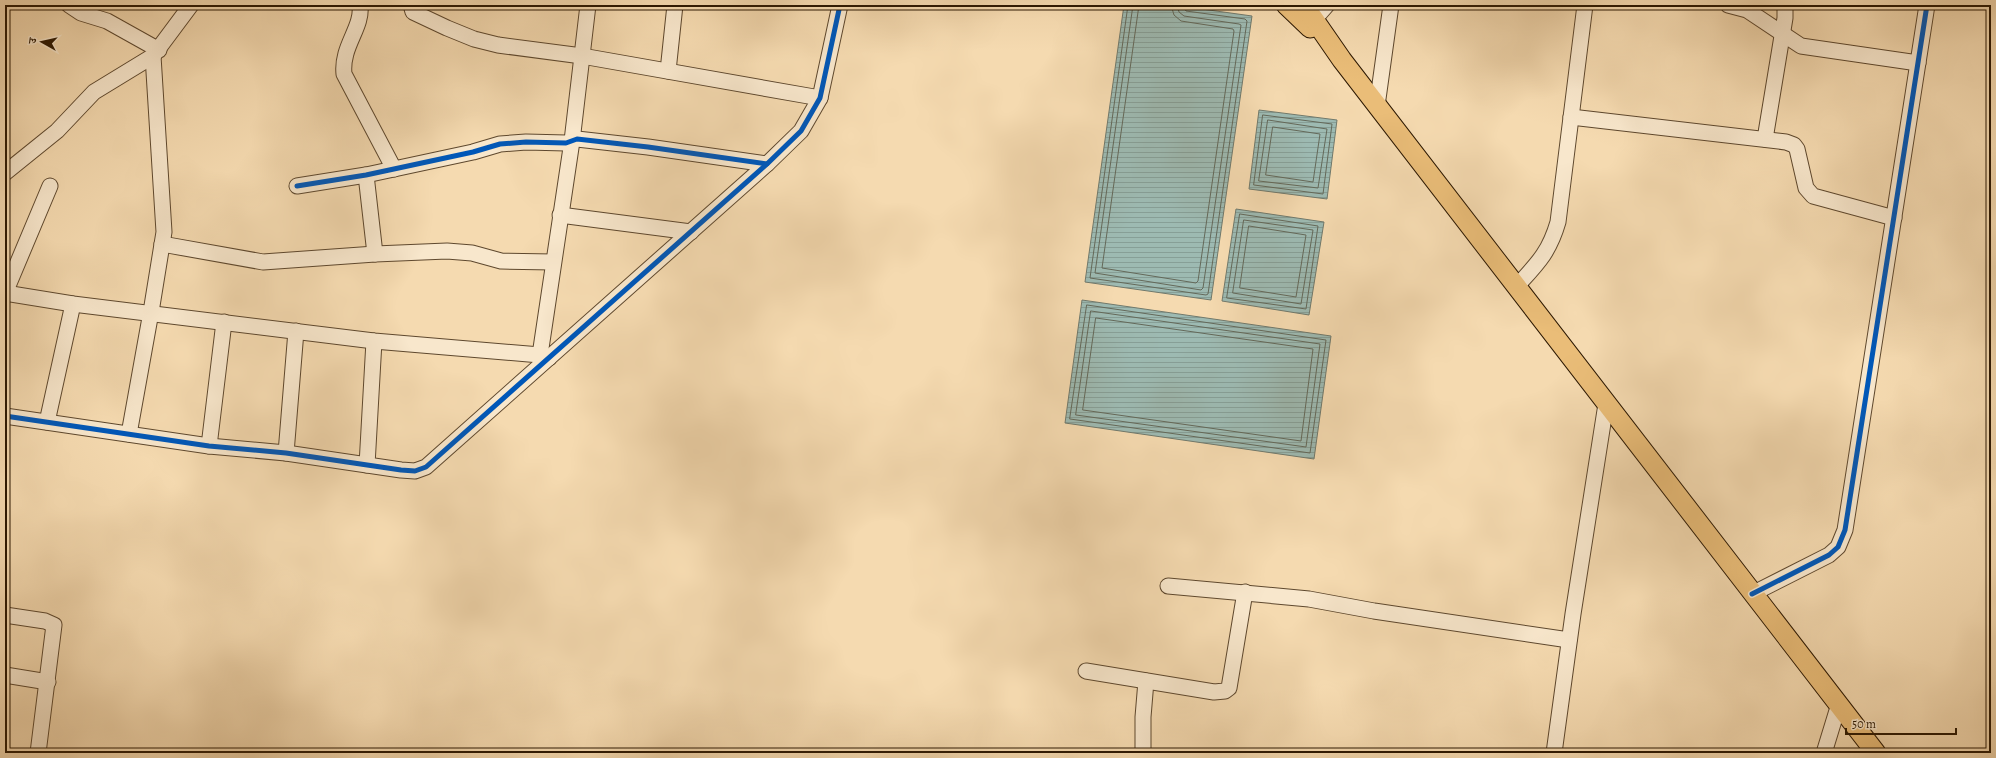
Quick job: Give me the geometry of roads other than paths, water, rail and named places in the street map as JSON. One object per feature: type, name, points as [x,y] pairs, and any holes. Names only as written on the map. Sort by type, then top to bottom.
[{"type":"main road","points":[[1286,5],[1342,60]]},
{"type":"main road","points":[[1304,5],[1342,60],[1377,106],[1876,753]]},
{"type":"street","points":[[69,5],[79,12],[106,21],[156,53]]},
{"type":"street","points":[[5,173],[57,131],[94,92],[156,53],[191,5]]},
{"type":"street","points":[[360,5],[359,21],[343,58],[344,74],[394,168]]},
{"type":"street","points":[[411,5],[413,12],[447,28],[485,42],[582,56],[820,98]]},
{"type":"street","points":[[545,356],[553,262],[572,141],[588,5]]},
{"type":"street","points":[[668,71],[675,5]]},
{"type":"street","points":[[5,416],[209,446],[286,453],[367,466],[409,471],[426,467],[545,356],[691,232],[767,164],[800,131],[820,98],[840,5]]},
{"type":"street","points":[[1314,21],[1327,5]]},
{"type":"street","points":[[1377,106],[1391,5]]},
{"type":"street","points":[[1516,287],[1541,260],[1554,237],[1558,222],[1586,5]]},
{"type":"street","points":[[1728,5],[1747,10],[1805,47],[1918,63]]},
{"type":"street","points":[[1765,139],[1783,34],[1785,5]]},
{"type":"street","points":[[1752,594],[1829,555],[1838,547],[1842,540],[1848,517],[1927,5]]},
{"type":"street","points":[[129,434],[151,312],[164,225],[156,53]]},
{"type":"street","points":[[1571,117],[1786,142],[1796,147],[1806,188],[1813,196],[1894,218]]},
{"type":"street","points":[[297,186],[366,175],[500,144],[526,142],[566,143],[576,139],[648,147],[767,164]]},
{"type":"street","points":[[366,175],[375,254]]},
{"type":"street","points":[[50,186],[5,293],[73,304],[151,312],[374,341],[545,356]]},
{"type":"street","points":[[560,215],[691,232]]},
{"type":"street","points":[[162,244],[263,262],[375,254],[448,251],[472,253],[501,261],[553,262]]},
{"type":"street","points":[[47,422],[73,304]]},
{"type":"street","points":[[209,446],[224,322]]},
{"type":"street","points":[[286,453],[296,331]]},
{"type":"street","points":[[367,466],[374,341]]},
{"type":"street","points":[[1554,753],[1569,640],[1606,404]]},
{"type":"street","points":[[1168,586],[1309,599],[1374,611],[1569,640]]},
{"type":"street","points":[[1086,671],[1219,692],[1229,688],[1246,592]]},
{"type":"street","points":[[5,615],[45,621],[54,625],[38,753]]},
{"type":"street","points":[[5,675],[48,682]]},
{"type":"street","points":[[1143,753],[1143,717],[1146,681]]},
{"type":"street","points":[[1824,753],[1839,704]]},
{"type":"water","points":[[1124,5],[1173,5],[1252,16],[1211,300],[1085,282]]},
{"type":"water","points":[[1259,110],[1337,120],[1327,199],[1249,189]]},
{"type":"water","points":[[1236,209],[1324,222],[1309,315],[1222,301]]},
{"type":"water","points":[[1082,300],[1331,336],[1314,459],[1065,423]]}]
